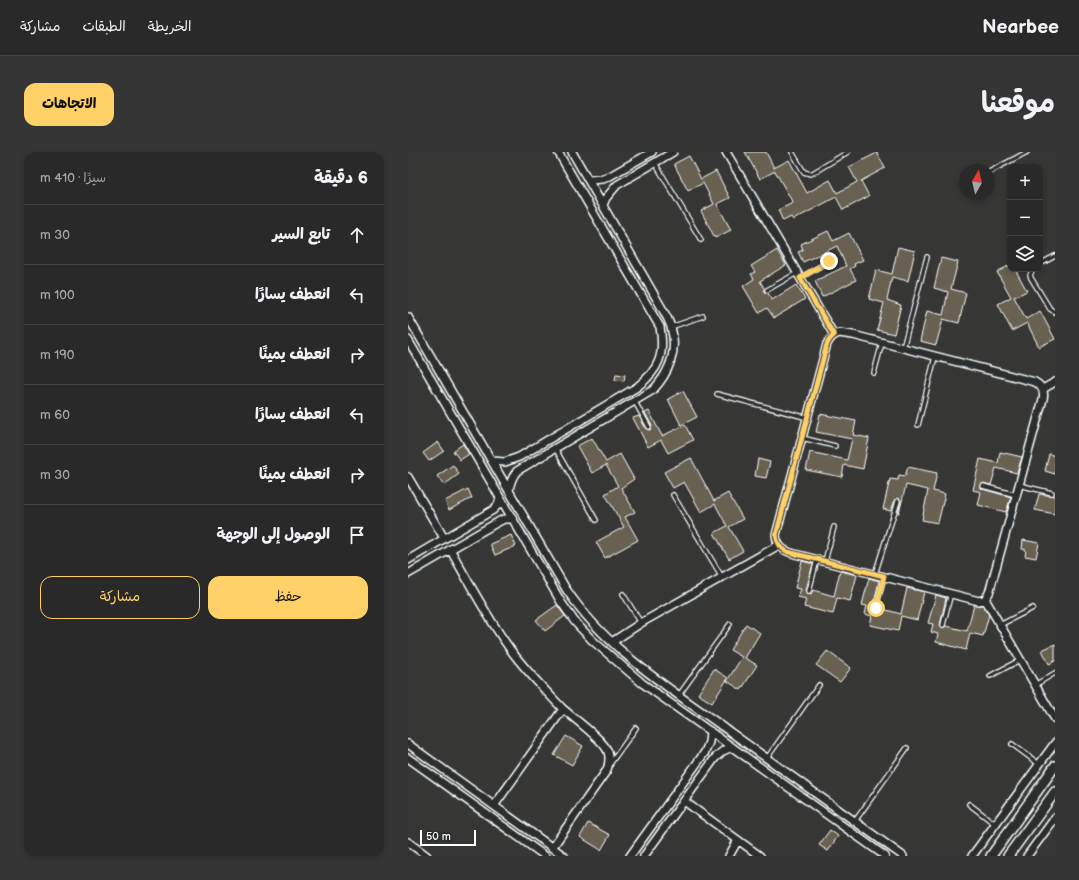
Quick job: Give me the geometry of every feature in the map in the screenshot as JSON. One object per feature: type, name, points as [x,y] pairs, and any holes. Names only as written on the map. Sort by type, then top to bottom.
[{"type":"street","points":[[492,461],[498,462],[512,460],[637,387],[648,379],[657,368],[662,355],[663,341],[660,327],[558,152]]},
{"type":"street","points":[[509,491],[510,482],[517,471],[653,390],[661,382],[668,370],[672,358],[674,341],[671,327],[664,310],[572,152]]},
{"type":"street","points":[[582,192],[590,184],[624,169],[652,152]]},
{"type":"street","points":[[603,205],[610,191],[617,185],[673,152]]},
{"type":"street","points":[[726,152],[834,335]]},
{"type":"street","points":[[624,169],[629,178]]},
{"type":"street","points":[[408,317],[566,589],[592,623],[650,674],[679,696],[903,856]]},
{"type":"street","points":[[844,333],[903,348],[1035,382],[1043,389],[1043,399],[989,593],[985,599],[979,601],[788,552],[779,545],[776,535],[827,344],[830,339],[834,335],[844,333]]},
{"type":"street","points":[[408,340],[561,602],[592,640],[642,683],[885,856]]},
{"type":"street","points":[[1043,389],[1055,382]]},
{"type":"street","points":[[533,449],[539,458]]},
{"type":"street","points":[[409,480],[444,538]]},
{"type":"street","points":[[408,560],[493,510],[498,505],[500,498]]},
{"type":"street","points":[[408,574],[501,520],[512,518]]},
{"type":"street","points":[[612,642],[641,623],[779,545]]},
{"type":"street","points":[[450,549],[488,616],[510,649],[535,680],[563,709],[606,748],[610,759],[607,770],[552,848]]},
{"type":"street","points":[[985,599],[1055,720]]},
{"type":"street","points":[[494,806],[563,709]]},
{"type":"street","points":[[630,856],[705,752],[709,742],[710,731]]},
{"type":"street","points":[[972,856],[1055,743]]},
{"type":"street","points":[[408,744],[564,856]]},
{"type":"street","points":[[644,856],[715,758],[723,751],[732,747]]},
{"type":"street","points":[[408,758],[545,856]]},
{"type":"street","points":[[991,856],[1055,766]]},
{"type":"street","points":[[1008,856],[1055,792]]},
{"type":"street","points":[[684,801],[760,856]]},
{"type":"street","points":[[1027,856],[1055,818]]},
{"type":"street","points":[[729,856],[738,840]]},
{"type":"street","points":[[408,842],[427,856]]},
{"type":"lane","points":[[792,152],[804,172],[811,174],[848,152]]},
{"type":"lane","points":[[995,169],[1027,152]]},
{"type":"lane","points":[[655,163],[701,240]]},
{"type":"lane","points":[[1043,262],[1055,256]]},
{"type":"lane","points":[[903,348],[927,257]]},
{"type":"lane","points":[[767,290],[829,261]]},
{"type":"lane","points":[[1032,272],[1030,275],[1031,278],[1050,309],[1055,312]]},
{"type":"lane","points":[[671,327],[703,316]]},
{"type":"lane","points":[[874,373],[882,343]]},
{"type":"lane","points":[[918,425],[934,356]]},
{"type":"lane","points":[[717,394],[808,418]]},
{"type":"lane","points":[[635,402],[649,427]]},
{"type":"lane","points":[[802,438],[835,446]]},
{"type":"lane","points":[[555,448],[596,520]]},
{"type":"lane","points":[[1019,485],[1052,493]]},
{"type":"lane","points":[[983,486],[1016,495]]},
{"type":"lane","points":[[673,495],[722,577]]},
{"type":"lane","points":[[875,574],[898,501]]},
{"type":"lane","points":[[809,591],[834,527]]},
{"type":"lane","points":[[876,608],[884,576]]},
{"type":"lane","points":[[943,624],[951,593]]},
{"type":"lane","points":[[623,594],[641,623]]},
{"type":"lane","points":[[1000,625],[1033,608]]},
{"type":"lane","points":[[679,696],[730,624]]},
{"type":"lane","points":[[990,676],[1020,660]]},
{"type":"lane","points":[[1035,685],[1055,673]]},
{"type":"lane","points":[[767,758],[819,685]]},
{"type":"lane","points":[[609,764],[636,728]]},
{"type":"lane","points":[[1012,744],[1039,764]]},
{"type":"lane","points":[[855,821],[907,748]]},
{"type":"lane","points":[[969,804],[996,824]]},
{"type":"building","points":[[745,152],[766,152],[774,168],[789,160],[807,193],[830,180],[837,193],[857,182],[849,167],[877,153],[885,168],[861,181],[869,196],[843,210],[836,197],[793,220],[791,217],[783,221],[778,210],[793,203],[775,171],[760,179]]},
{"type":"building","points":[[689,156],[701,179],[716,171],[730,198],[717,204],[731,230],[715,238],[701,211],[714,204],[703,183],[688,191],[674,164]]},
{"type":"building","points":[[828,231],[833,241],[849,233],[863,260],[854,264],[855,266],[850,269],[856,280],[822,297],[815,281],[846,266],[837,246],[803,262],[798,252],[803,250],[801,244]]},
{"type":"building","points":[[898,247],[915,251],[908,281],[892,277],[887,300],[901,305],[894,334],[877,330],[884,303],[869,299],[876,270],[892,274]]},
{"type":"building","points":[[777,250],[786,265],[760,281],[764,288],[764,292],[768,293],[772,300],[796,285],[805,299],[774,318],[767,308],[759,313],[743,286],[754,279],[751,274],[755,272],[751,266]]},
{"type":"building","points":[[941,258],[958,262],[951,289],[966,293],[959,323],[943,319],[936,345],[920,341],[927,311],[943,315],[948,292],[934,288]]},
{"type":"building","points":[[1007,267],[1007,272],[1017,272],[1027,291],[1014,297],[1026,319],[1040,311],[1055,339],[1039,347],[1027,323],[1012,331],[998,304],[1011,297],[997,272]]},
{"type":"building","points":[[616,374],[625,375],[624,381],[615,380]]},
{"type":"building","points":[[683,391],[697,417],[681,425],[668,399]]},
{"type":"building","points":[[649,411],[662,436],[685,425],[693,440],[668,453],[661,440],[648,447],[633,418],[639,416],[646,429],[650,430],[652,426],[645,413]]},
{"type":"building","points":[[820,414],[856,421],[853,435],[869,438],[863,469],[844,465],[842,477],[806,470],[810,452],[847,460],[852,439],[816,432]]},
{"type":"building","points":[[592,438],[606,462],[620,454],[634,479],[621,488],[635,512],[625,517],[638,540],[605,558],[596,542],[624,527],[605,494],[618,486],[606,465],[592,473],[577,446]]},
{"type":"building","points":[[438,442],[444,451],[429,461],[423,453]]},
{"type":"building","points":[[463,444],[469,454],[460,460],[453,451]]},
{"type":"building","points":[[1000,452],[1022,457],[1017,473],[996,468],[991,485],[983,483],[980,486],[982,489],[1011,497],[1006,512],[978,505],[981,492],[973,490],[980,459],[998,463]]},
{"type":"building","points":[[1049,454],[1055,456],[1055,474],[1045,471]]},
{"type":"building","points":[[691,458],[714,501],[728,493],[743,519],[729,527],[743,551],[729,559],[714,533],[727,526],[715,504],[701,512],[684,482],[673,488],[664,472]]},
{"type":"building","points":[[758,459],[770,462],[766,478],[755,476]]},
{"type":"building","points":[[453,465],[459,474],[444,485],[437,476]]},
{"type":"building","points":[[908,467],[937,473],[933,491],[945,494],[938,523],[922,520],[928,490],[906,485],[899,513],[901,501],[899,498],[895,500],[891,511],[883,509],[890,479],[898,480],[899,475],[905,476]]},
{"type":"building","points":[[468,489],[472,498],[449,510],[445,501]]},
{"type":"building","points":[[1039,494],[1055,496],[1055,514],[1035,510]]},
{"type":"building","points":[[511,535],[516,546],[495,555],[490,544]]},
{"type":"building","points":[[1023,540],[1039,543],[1036,558],[1025,556],[1026,550],[1022,549]]},
{"type":"building","points":[[802,561],[813,564],[806,590],[808,594],[811,594],[813,590],[834,596],[840,571],[857,575],[850,601],[837,598],[833,614],[804,607],[806,599],[798,597],[801,589],[795,588]]},
{"type":"building","points":[[869,578],[879,581],[873,607],[875,611],[879,608],[901,614],[907,588],[924,592],[917,620],[901,616],[898,631],[870,625],[872,616],[865,614],[867,606],[862,605]]},
{"type":"building","points":[[936,595],[946,598],[940,625],[943,628],[946,626],[967,631],[974,605],[983,605],[989,615],[983,636],[970,633],[966,650],[936,642],[938,634],[931,632],[933,624],[928,623]]},
{"type":"building","points":[[557,605],[565,616],[545,631],[536,620]]},
{"type":"building","points":[[746,624],[760,633],[745,658],[757,665],[741,690],[727,681],[742,657],[730,650]]},
{"type":"building","points":[[1055,644],[1055,661],[1049,664],[1042,650]]},
{"type":"building","points":[[827,651],[851,668],[840,682],[816,665]]},
{"type":"building","points":[[714,669],[728,678],[712,703],[698,694]]},
{"type":"building","points":[[566,736],[583,746],[572,765],[554,755]]},
{"type":"building","points":[[588,823],[610,835],[601,850],[580,837]]},
{"type":"building","points":[[830,830],[838,836],[828,851],[819,845]]},
{"type":"route","points":[[829,261],[800,278],[834,335],[827,344],[776,535],[781,548],[788,552],[884,576],[876,608]]}]
